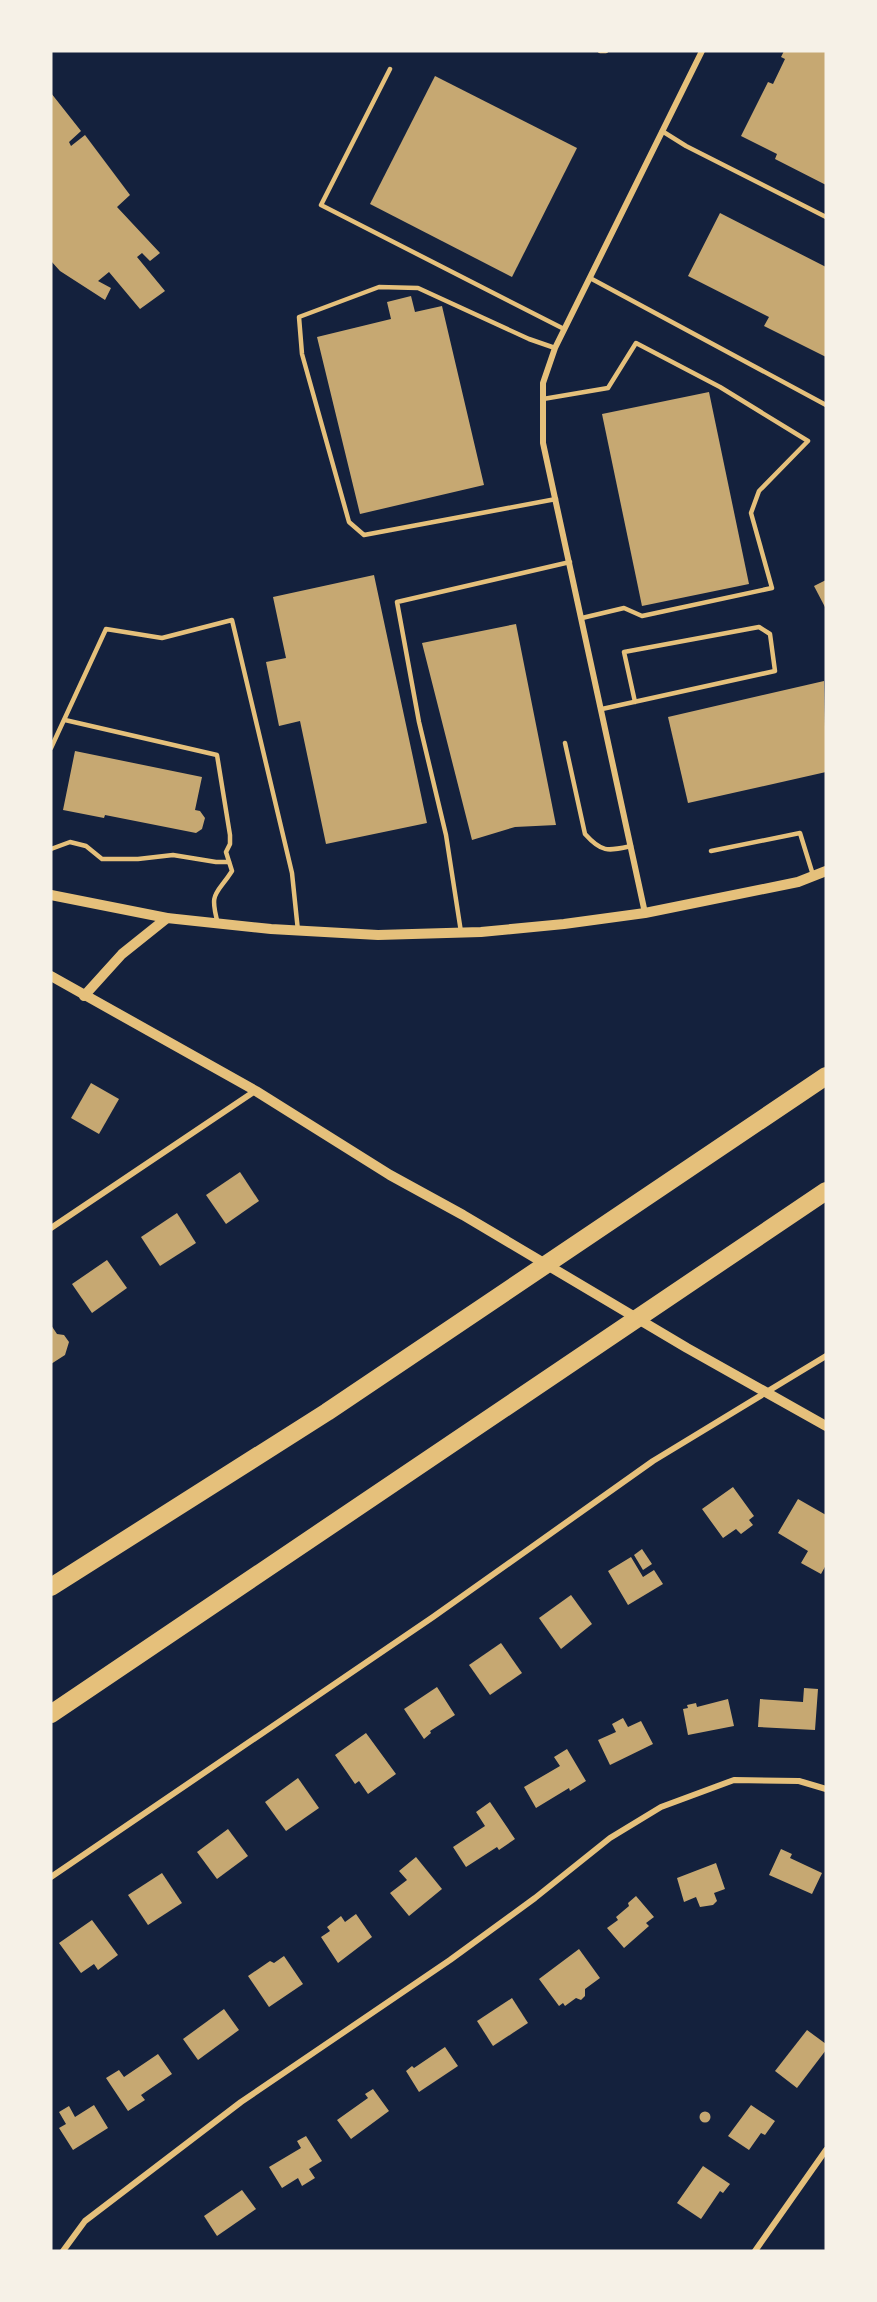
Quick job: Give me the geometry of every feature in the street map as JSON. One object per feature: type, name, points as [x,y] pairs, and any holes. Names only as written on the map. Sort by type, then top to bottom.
[{"type":"highway","points":[[51,1587],[327,1412],[826,1076]]},
{"type":"highway","points":[[51,1714],[826,1191]]},
{"type":"street","points":[[645,913],[543,443],[543,383],[564,329],[702,51]]},
{"type":"street","points":[[51,895],[167,918],[218,924],[378,935],[461,933],[564,924],[645,913],[798,882],[826,871]]},
{"type":"street","points":[[84,996],[122,954],[167,918]]},
{"type":"street","points":[[51,976],[256,1090],[390,1175],[826,1426]]},
{"type":"street","points":[[51,1228],[256,1090]]},
{"type":"street","points":[[51,1877],[433,1617],[653,1461],[826,1356]]},
{"type":"street","points":[[63,2251],[85,2221],[241,2102],[450,1960],[535,1898],[610,1838],[641,1819],[661,1807],[734,1780],[800,1780],[826,1789]]},
{"type":"street","points":[[755,2251],[826,2150]]},
{"type":"lane","points":[[600,51],[606,51]]},
{"type":"lane","points":[[390,69],[321,205],[564,329]]},
{"type":"lane","points":[[662,131],[826,217]]},
{"type":"lane","points":[[590,278],[826,405]]},
{"type":"lane","points":[[555,348],[529,339],[418,288],[379,286],[299,317],[302,354],[349,522],[364,535],[556,499]]},
{"type":"lane","points":[[543,399],[608,388],[636,343],[720,387],[808,441],[759,491],[751,513],[772,588],[642,616],[624,608],[582,618]]},
{"type":"lane","points":[[461,933],[446,836],[419,722],[397,602],[570,562]]},
{"type":"lane","points":[[51,748],[106,629],[162,638],[232,620],[292,873],[298,931]]},
{"type":"lane","points":[[602,709],[634,702],[775,671],[770,634],[759,627],[624,652],[634,702]]},
{"type":"lane","points":[[65,720],[217,754],[230,835],[230,844],[226,852],[232,871],[213,897],[218,924]]},
{"type":"lane","points":[[565,743],[585,834],[595,845],[608,851],[631,846]]},
{"type":"lane","points":[[711,851],[800,833],[813,875]]},
{"type":"lane","points":[[51,849],[70,842],[86,846],[102,859],[138,859],[173,855],[229,862]]},
{"type":"building","points":[[784,51],[826,51],[826,185],[775,159],[777,154],[741,136],[768,82],[773,84],[785,59],[781,57]]},
{"type":"building","points":[[435,76],[577,148],[512,277],[370,204]]},
{"type":"building","points":[[51,93],[81,131],[69,142],[71,146],[85,135],[130,195],[117,207],[160,253],[150,261],[142,253],[137,257],[165,291],[140,309],[109,272],[98,281],[111,288],[105,300],[60,271],[51,261]]},
{"type":"building","points":[[720,213],[826,267],[826,357],[764,326],[769,317],[688,276]]},
{"type":"building","points":[[411,296],[415,312],[442,306],[484,485],[360,514],[317,337],[391,319],[387,302]]},
{"type":"building","points":[[709,392],[749,584],[642,606],[602,414]]},
{"type":"building","points":[[374,575],[427,823],[326,844],[300,721],[279,726],[266,662],[286,658],[273,597]]},
{"type":"building","points":[[826,580],[826,609],[814,586]]},
{"type":"building","points":[[516,624],[556,825],[515,827],[472,840],[422,643]]},
{"type":"building","points":[[824,681],[826,772],[688,803],[668,717]]},
{"type":"building","points":[[75,751],[202,777],[195,810],[200,811],[205,818],[202,829],[196,833],[105,815],[104,818],[63,810]]},
{"type":"building","points":[[91,1083],[119,1099],[99,1134],[71,1118]]},
{"type":"building","points":[[240,1172],[259,1201],[226,1224],[206,1195]]},
{"type":"building","points":[[177,1213],[196,1243],[160,1266],[141,1237]]},
{"type":"building","points":[[107,1260],[127,1288],[92,1313],[72,1284]]},
{"type":"building","points":[[51,1325],[57,1334],[64,1335],[69,1342],[65,1355],[51,1364]]},
{"type":"building","points":[[733,1487],[754,1516],[749,1520],[753,1525],[741,1534],[736,1529],[723,1538],[702,1509]]},
{"type":"building","points":[[798,1499],[826,1515],[826,1565],[821,1574],[801,1563],[808,1551],[778,1533]]},
{"type":"building","points":[[642,1549],[652,1564],[643,1570],[634,1555]]},
{"type":"building","points":[[631,1557],[643,1577],[654,1570],[663,1584],[628,1605],[608,1571]]},
{"type":"building","points":[[571,1595],[592,1624],[561,1649],[539,1618]]},
{"type":"building","points":[[501,1643],[522,1673],[490,1695],[469,1665]]},
{"type":"building","points":[[437,1687],[455,1715],[430,1731],[431,1733],[424,1739],[404,1709]]},
{"type":"building","points":[[804,1688],[818,1689],[815,1730],[758,1727],[760,1699],[803,1702]]},
{"type":"building","points":[[728,1699],[734,1726],[688,1735],[683,1709],[688,1708],[687,1705],[696,1703],[697,1707]]},
{"type":"building","points":[[623,1718],[628,1727],[641,1721],[653,1744],[610,1765],[598,1740],[616,1732],[612,1724]]},
{"type":"building","points":[[366,1733],[396,1774],[368,1794],[359,1781],[355,1784],[335,1755]]},
{"type":"building","points":[[567,1749],[586,1781],[570,1791],[569,1788],[536,1808],[524,1787],[560,1766],[554,1757]]},
{"type":"building","points":[[298,1778],[319,1808],[286,1831],[265,1802]]},
{"type":"building","points":[[490,1802],[515,1839],[499,1850],[497,1847],[466,1867],[453,1847],[485,1826],[476,1812]]},
{"type":"building","points":[[228,1829],[248,1856],[217,1879],[197,1852]]},
{"type":"building","points":[[781,1849],[792,1854],[790,1858],[822,1873],[812,1894],[769,1875]]},
{"type":"building","points":[[416,1857],[442,1889],[409,1916],[390,1893],[407,1880],[399,1871]]},
{"type":"building","points":[[716,1863],[725,1889],[714,1893],[717,1901],[713,1905],[700,1907],[696,1897],[684,1902],[677,1878]]},
{"type":"building","points":[[162,1873],[182,1903],[148,1925],[128,1895]]},
{"type":"building","points":[[636,1896],[654,1917],[646,1923],[649,1926],[624,1948],[607,1928],[618,1920],[616,1917],[629,1906],[628,1903]]},
{"type":"building","points":[[356,1914],[372,1937],[338,1963],[321,1937],[330,1931],[327,1927],[341,1916],[345,1922]]},
{"type":"building","points":[[92,1920],[118,1955],[98,1970],[94,1964],[81,1973],[59,1943]]},
{"type":"building","points":[[579,1949],[600,1978],[585,1989],[585,1996],[581,2000],[576,1998],[565,2006],[563,2003],[559,2006],[539,1979]]},
{"type":"building","points":[[284,1956],[303,1984],[269,2007],[248,1976],[270,1961],[274,1963]]},
{"type":"building","points":[[512,1998],[528,2023],[493,2046],[477,2021]]},
{"type":"building","points":[[224,2009],[239,2030],[198,2060],[183,2039]]},
{"type":"building","points":[[807,2030],[826,2044],[826,2050],[797,2088],[775,2071]]},
{"type":"building","points":[[445,2047],[458,2066],[419,2092],[406,2071]]},
{"type":"building","points":[[158,2054],[172,2074],[141,2095],[145,2100],[128,2111],[106,2078],[119,2070],[124,2077]]},
{"type":"building","points":[[373,2089],[389,2111],[351,2139],[337,2120],[368,2098],[365,2094]]},
{"type":"building","points":[[94,2105],[108,2128],[73,2150],[59,2128],[66,2124],[59,2112],[69,2106],[75,2117]]},
{"type":"building","points":[[751,2105],[775,2121],[765,2135],[761,2133],[749,2150],[728,2136]]},
{"type":"building","points":[[705,2112],[709,2113],[709,2121],[705,2122],[701,2121],[700,2117],[701,2113]]},
{"type":"building","points":[[306,2136],[322,2161],[309,2169],[315,2178],[302,2186],[298,2178],[282,2188],[269,2167],[301,2148],[297,2141]]},
{"type":"building","points":[[703,2166],[730,2184],[723,2193],[720,2191],[701,2219],[677,2203]]},
{"type":"building","points":[[242,2190],[256,2209],[217,2236],[204,2216]]}]
